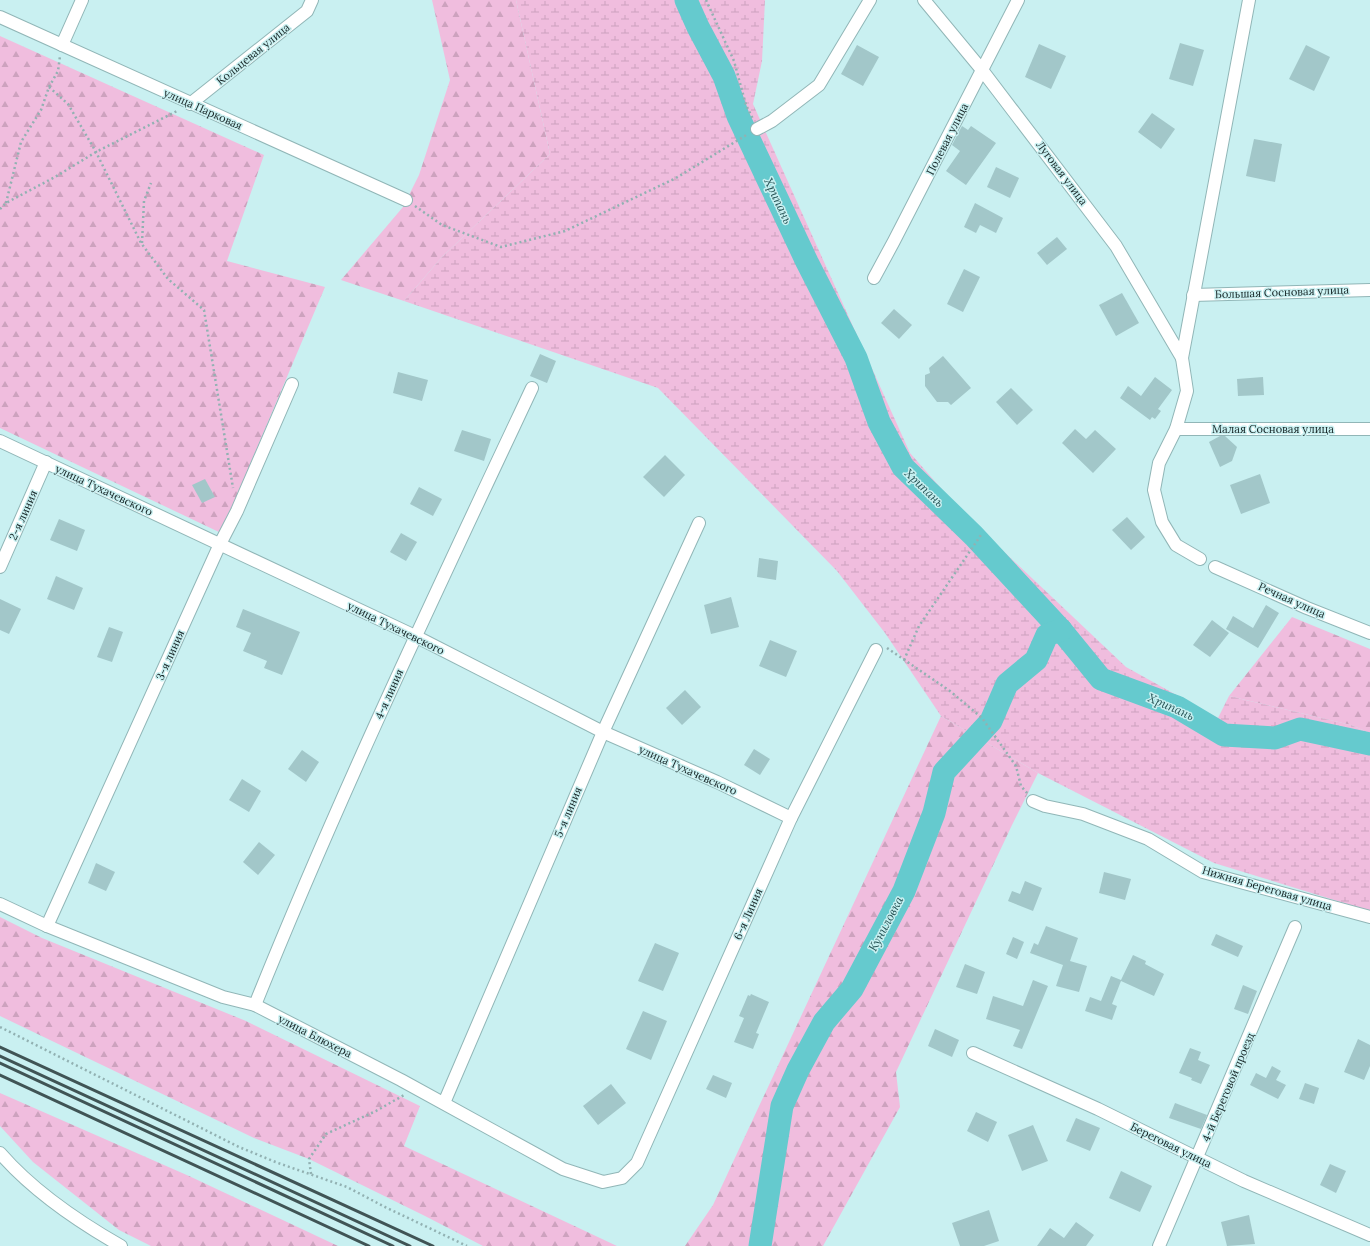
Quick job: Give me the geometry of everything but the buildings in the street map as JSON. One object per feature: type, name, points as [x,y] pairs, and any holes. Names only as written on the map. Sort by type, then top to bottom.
[{"type":"street","points":[[62,45],[82,0]]},
{"type":"street","name":"Кольцевая улица","points":[[190,104],[307,11],[312,0]]},
{"type":"street","points":[[757,129],[772,121],[819,86],[870,0]]},
{"type":"street","name":"Луговая улица","points":[[924,0],[982,70],[1116,246],[1182,358]]},
{"type":"street","name":"Полевая улица","points":[[874,278],[1018,0]]},
{"type":"street","points":[[1200,559],[1176,545],[1162,522],[1154,490],[1159,463],[1176,429],[1187,391],[1182,358],[1249,0]]},
{"type":"street","name":"улица Парковая","points":[[0,17],[190,104],[406,200]]},
{"type":"street","name":"Большая Сосновая улица","points":[[1193,295],[1370,290]]},
{"type":"street","name":"3-я линия","points":[[47,926],[220,544],[237,511],[292,384]]},
{"type":"street","name":"4-я линия","points":[[255,1005],[301,890],[415,636],[532,388]]},
{"type":"street","name":"Малая Сосновая улица","points":[[1176,429],[1370,429]]},
{"type":"street","name":"улица Тухачевского","points":[[0,441],[415,636],[602,732],[791,818]]},
{"type":"street","name":"2-я линия","points":[[0,567],[46,462]]},
{"type":"street","name":"5-я линия","points":[[444,1103],[602,732],[699,523]]},
{"type":"street","name":"Речная улица","points":[[1215,567],[1308,608],[1370,633]]},
{"type":"street","name":"6-я Линия","points":[[622,1178],[637,1163],[791,818],[876,650]]},
{"type":"street","name":"Нижняя Береговая улица","points":[[1033,801],[1045,806],[1083,814],[1148,839],[1203,872],[1370,917]]},
{"type":"street","name":"улица Блюхера","points":[[0,904],[47,926],[223,997],[255,1005],[417,1088],[563,1169],[603,1182],[622,1178]]},
{"type":"street","name":"4-й Береговой проезд","points":[[1159,1246],[1198,1158],[1295,927]]},
{"type":"street","name":"Береговая улица","points":[[973,1053],[1098,1109],[1244,1181],[1370,1235]]},
{"type":"street","points":[[0,1153],[16,1172],[83,1224],[121,1246]]},
{"type":"path","points":[[406,200],[442,225],[500,247],[565,231],[676,178],[757,129],[746,105],[734,61],[706,0]]},
{"type":"path","points":[[6,203],[21,142],[41,110],[49,87],[58,71],[62,45]]},
{"type":"path","points":[[49,87],[68,104],[96,152],[142,243],[168,279],[204,310],[208,327],[209,348],[237,511]]},
{"type":"path","points":[[0,209],[6,203],[55,177],[96,152],[190,104]]},
{"type":"path","points":[[142,243],[144,201],[151,183]]},
{"type":"path","points":[[904,660],[918,626],[982,535]]},
{"type":"path","points":[[876,650],[885,647],[950,691],[982,718],[1016,766],[1021,786],[1033,801]]},
{"type":"path","points":[[0,1027],[239,1147],[347,1187],[385,1208],[467,1246]]},
{"type":"path","points":[[311,1174],[309,1159],[326,1134],[376,1111],[417,1088]]},
{"type":"green space","points":[[432,0],[516,0],[550,154],[442,257],[404,301],[341,280],[403,207],[419,175],[450,80]]},
{"type":"green space","points":[[516,0],[765,0],[762,61],[753,104],[910,453],[961,511],[1126,667],[1218,718],[1229,696],[1351,725],[1370,733],[1370,911],[1214,863],[1038,773],[941,716],[885,633],[837,571],[658,388],[404,301],[442,257],[550,154]]},
{"type":"green space","points":[[0,36],[264,155],[227,261],[325,287],[221,533],[0,428]]},
{"type":"green space","points":[[1292,617],[1370,649],[1370,733],[1351,725],[1229,696]]},
{"type":"green space","points":[[941,716],[1038,773],[896,1072],[900,1107],[823,1246],[685,1246],[713,1205]]},
{"type":"green space","points":[[0,917],[42,938],[246,1021],[420,1106],[404,1146],[617,1246],[483,1246],[309,1159],[254,1138],[0,1016]]},
{"type":"green space","points":[[0,1093],[189,1176],[338,1246],[151,1246],[119,1230],[33,1162],[0,1126]]},
{"type":"waterway","name":"Хрипань","points":[[686,0],[698,27],[724,76],[738,116],[807,262],[856,358],[879,422],[903,467],[974,536],[1061,630],[1101,679],[1177,707],[1224,735],[1275,738],[1300,729],[1370,744]]},
{"type":"waterway","name":"Куниловка","points":[[760,1246],[782,1106],[798,1070],[824,1022],[852,989],[904,891],[934,813],[944,772],[991,721],[1007,684],[1036,660],[1047,635],[1061,630]]},
{"type":"railway","points":[[0,1047],[433,1246]]},
{"type":"railway","points":[[0,1056],[410,1246]]},
{"type":"railway","points":[[0,1063],[393,1246]]},
{"type":"railway","points":[[0,1075],[369,1246]]}]
